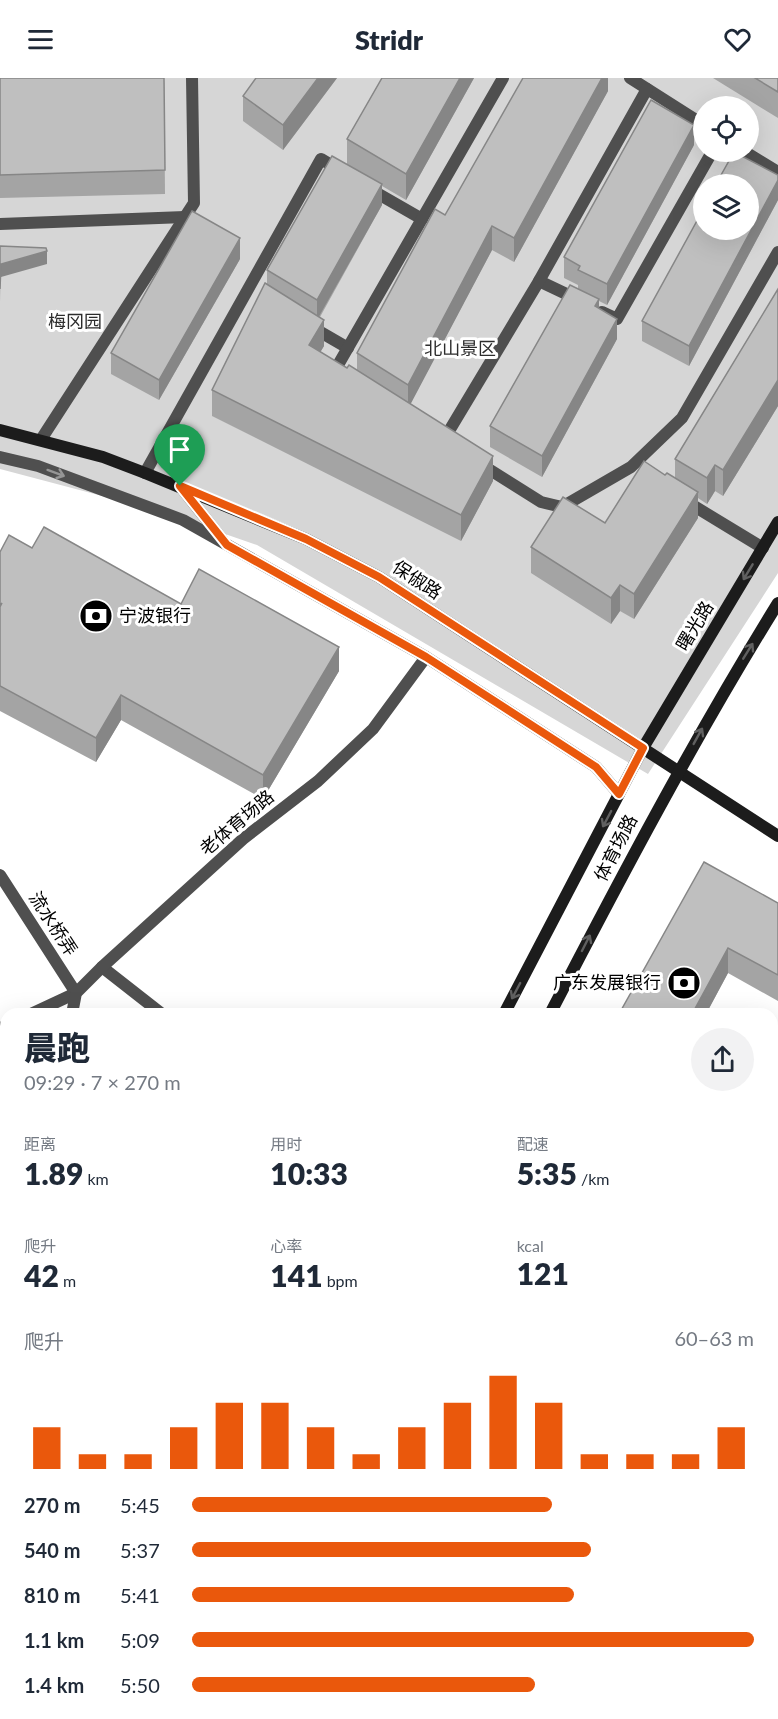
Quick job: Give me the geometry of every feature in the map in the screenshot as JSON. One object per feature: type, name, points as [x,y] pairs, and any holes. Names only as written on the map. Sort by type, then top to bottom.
[{"type":"main road","name":"保俶路","points":[[0,430],[42,438],[145,472],[306,539],[379,577],[778,836]]},
{"type":"main road","name":"曙光路","points":[[643,748],[778,522]]},
{"type":"main road","name":"体育场路","points":[[553,1008],[678,772],[718,700],[778,603]]},
{"type":"main road","name":"体育场路","points":[[507,1008],[643,748]]},
{"type":"street","points":[[42,438],[194,203],[192,78]]},
{"type":"street","points":[[344,378],[334,372],[503,78]]},
{"type":"street","points":[[630,78],[693,118]]},
{"type":"street","points":[[443,441],[539,281],[647,89]]},
{"type":"street","points":[[145,472],[253,292],[321,159],[422,219]]},
{"type":"street","points":[[759,160],[778,172]]},
{"type":"street","points":[[539,281],[617,319],[706,162]]},
{"type":"street","points":[[0,224],[185,217]]},
{"type":"street","points":[[472,459],[541,502],[562,507],[636,470],[682,418],[778,252]]},
{"type":"street","points":[[298,318],[348,348]]},
{"type":"street","points":[[0,457],[38,466],[183,520],[426,657],[596,767],[619,794]]},
{"type":"street","points":[[180,486],[227,545]]},
{"type":"street","points":[[671,492],[762,548]]},
{"type":"street","name":"老体育场路","points":[[76,993],[243,839],[318,781],[372,729],[426,657]]},
{"type":"street","name":"流水桥弄","points":[[0,874],[76,993]]},
{"type":"street","points":[[102,967],[154,1008]]},
{"type":"street","points":[[44,1008],[76,993]]},
{"type":"street","points":[[73,1008],[76,993]]},
{"type":"green space","name":"北山景区","points":[[0,78],[778,78],[778,573],[648,774],[257,545],[159,511],[0,469]]},
{"type":"building","points":[[0,78],[164,78],[165,170],[0,175]]},
{"type":"building","points":[[256,78],[318,78],[283,125],[243,96]]},
{"type":"building","points":[[382,78],[460,78],[406,174],[347,139]]},
{"type":"building","points":[[523,78],[602,78],[514,238],[492,226],[408,385],[357,353],[435,209],[445,215]]},
{"type":"building","points":[[755,78],[778,78],[778,92]]},
{"type":"building","points":[[651,100],[693,124],[607,284],[578,270],[580,266],[564,257]]},
{"type":"building","points":[[332,156],[382,184],[317,300],[267,270]]},
{"type":"building","points":[[728,162],[753,162],[778,175],[778,180],[759,215],[759,174],[722,174]]},
{"type":"building","points":[[192,211],[240,238],[159,380],[111,353]]},
{"type":"building","points":[[693,228],[693,240],[746,240],[689,346],[642,321]]},
{"type":"building","points":[[0,246],[46,248],[47,251],[1,264],[0,289]]},
{"type":"building","points":[[265,283],[324,320],[309,345],[347,368],[349,365],[493,456],[461,515],[212,390]]},
{"type":"building","points":[[570,285],[599,299],[595,306],[617,319],[542,456],[490,426]]},
{"type":"building","points":[[778,289],[778,380],[723,470],[715,465],[707,478],[675,459]]},
{"type":"building","points":[[644,461],[698,492],[634,594],[620,585],[611,598],[531,547],[563,497],[605,523]]},
{"type":"building","points":[[44,527],[181,604],[199,569],[339,647],[263,775],[121,695],[96,738],[0,686],[0,607],[2,603],[0,605],[0,552],[9,535],[32,548]]},
{"type":"building","points":[[704,862],[778,903],[778,975],[728,948],[695,1008],[622,1008]]},
{"type":"place","name":"宁波银行","points":[[96,616]]},
{"type":"place","name":"广东发展银行","points":[[684,983]]},
{"type":"route","points":[[180,486],[306,539],[379,577],[643,748],[619,794],[596,767],[426,657],[227,545],[180,486]]},
{"type":"park label","name":"梅冈园","points":[[75,322]]}]
